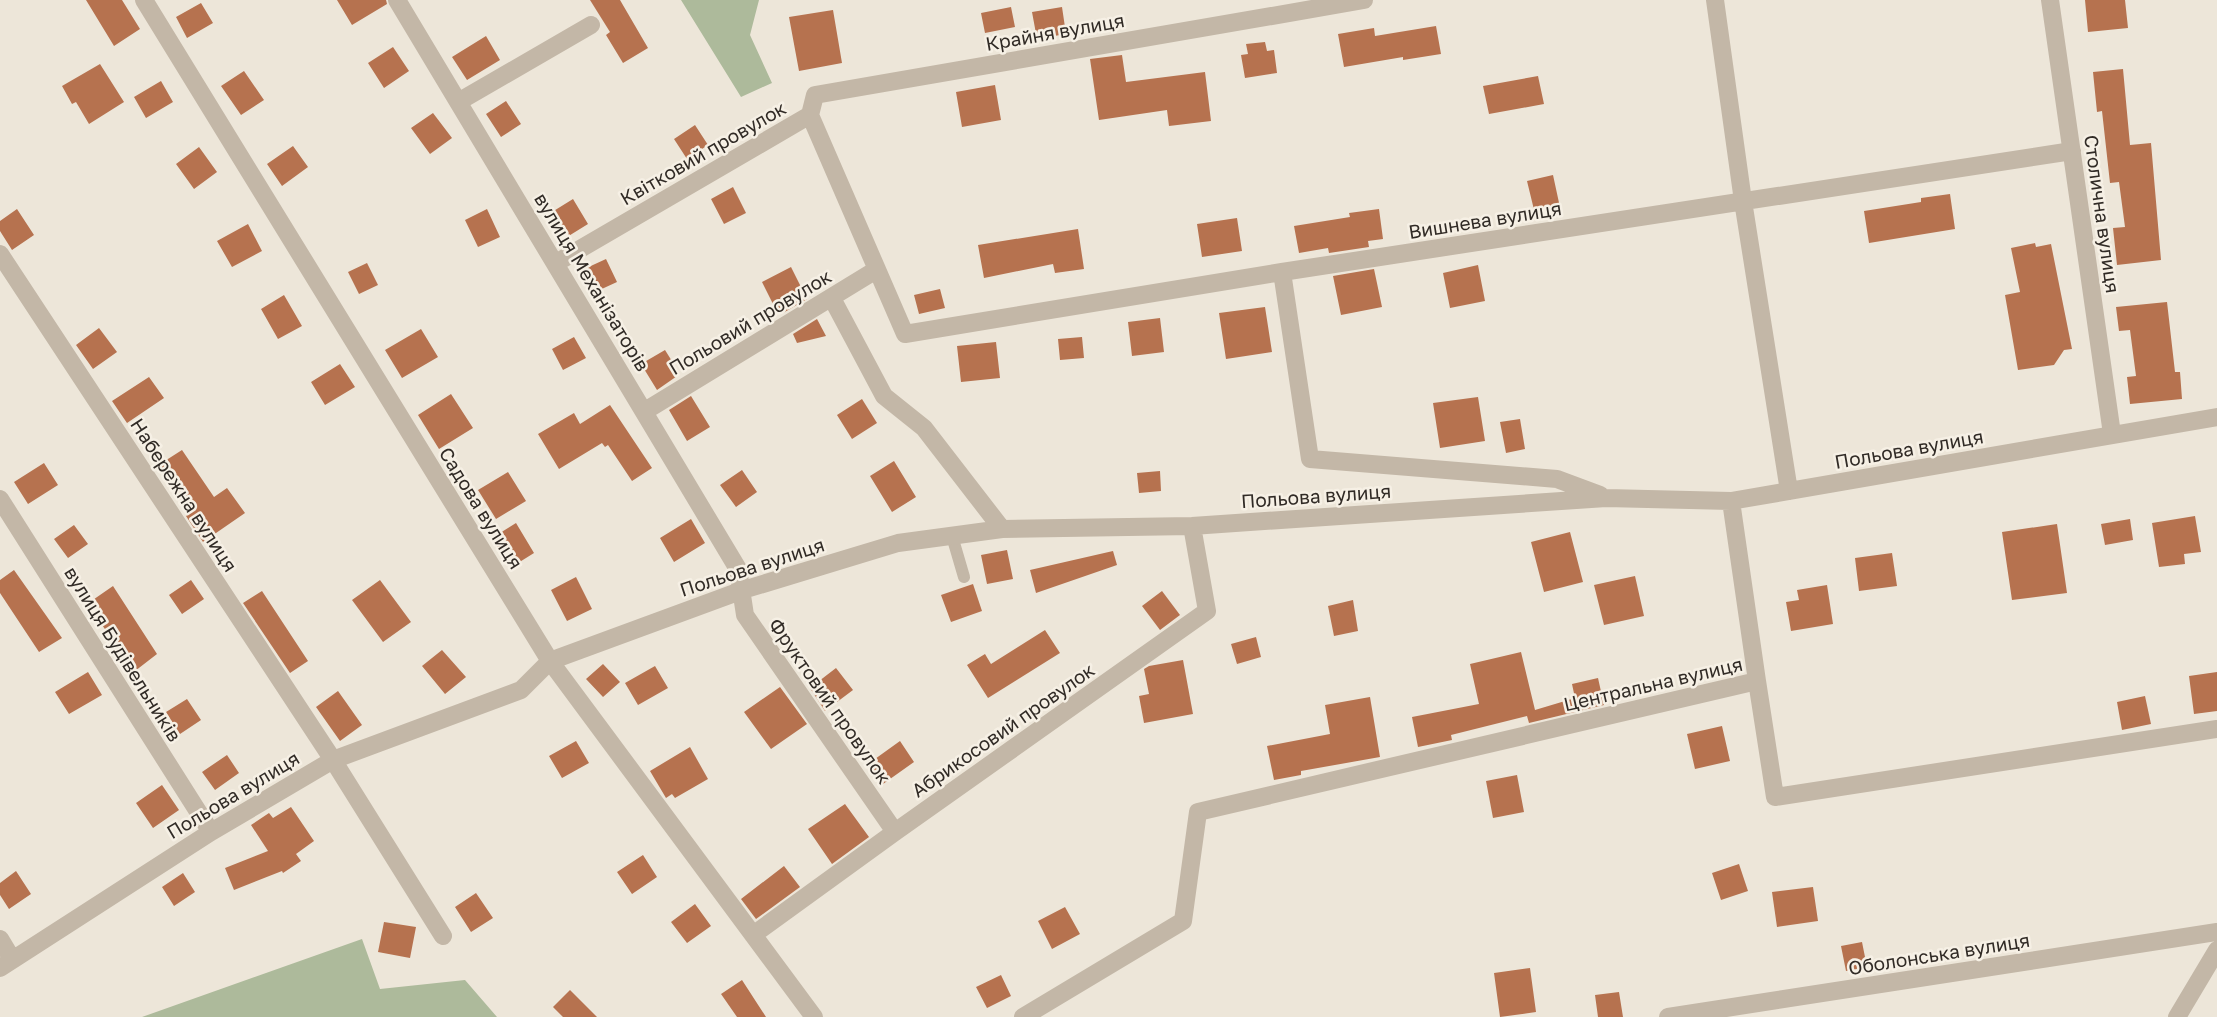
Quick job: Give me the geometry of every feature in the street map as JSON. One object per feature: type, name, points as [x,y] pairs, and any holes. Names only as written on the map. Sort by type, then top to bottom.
[{"type":"street","name":"Садова вулиця","points":[[144,0],[550,661],[814,1017]]},
{"type":"street","name":"вулиця Механізаторів","points":[[397,0],[738,569],[743,590]]},
{"type":"street","name":"Крайня вулиця","points":[[810,115],[815,95],[1364,0]]},
{"type":"street","points":[[1714,0],[1789,491]]},
{"type":"street","name":"Столична вулиця","points":[[2050,0],[2112,434]]},
{"type":"street","points":[[458,102],[591,25]]},
{"type":"street","name":"Квітковий провулок","points":[[556,263],[810,115],[905,334]]},
{"type":"street","name":"Вишнева вулиця","points":[[905,334],[1282,272],[2072,151]]},
{"type":"street","name":"Набережна вулиця","points":[[0,254],[333,760],[443,936]]},
{"type":"street","name":"Польовий провулок","points":[[645,411],[876,270]]},
{"type":"street","name":"Польова вулиця","points":[[1282,272],[1310,459],[1557,479],[1606,498]]},
{"type":"street","points":[[835,304],[884,396],[924,428],[1002,529]]},
{"type":"street","name":"Польова вулиця","points":[[6,963],[211,832],[333,760],[521,690],[550,661],[743,590],[898,543],[1002,529],[1192,526],[1606,498],[1731,501],[2217,417]]},
{"type":"street","name":"вулиця Будівельників","points":[[0,499],[211,832]]},
{"type":"street","points":[[1731,501],[1757,681]]},
{"type":"street","name":"Абрикосовий провулок","points":[[753,935],[1207,611],[1192,526]]},
{"type":"street","name":"Фруктовий провулок","points":[[743,590],[745,615],[895,832]]},
{"type":"street","name":"Центральна вулиця","points":[[1023,1017],[1183,921],[1198,813],[1757,681],[1775,797],[2217,729]]},
{"type":"street","name":"Оболонська вулиця","points":[[1668,1017],[2217,932]]},
{"type":"street","points":[[0,939],[6,963]]},
{"type":"street","points":[[2177,1017],[2217,950]]},
{"type":"lane","points":[[952,536],[964,577]]},
{"type":"green space","points":[[681,0],[759,0],[750,35],[772,83],[741,97]]},
{"type":"green space","points":[[362,939],[380,989],[465,980],[497,1017],[142,1017]]},
{"type":"building","points":[[86,0],[122,0],[140,29],[114,46]]},
{"type":"building","points":[[337,0],[386,0],[387,4],[352,25]]},
{"type":"building","points":[[590,0],[620,0],[648,48],[623,63],[606,35],[610,32]]},
{"type":"building","points":[[2085,0],[2125,0],[2128,28],[2088,32]]},
{"type":"building","points":[[201,3],[213,23],[187,38],[176,17]]},
{"type":"building","points":[[1011,7],[1015,27],[985,33],[981,13]]},
{"type":"building","points":[[1062,7],[1066,34],[1037,39],[1032,12]]},
{"type":"building","points":[[833,10],[842,63],[799,71],[789,17]]},
{"type":"building","points":[[1436,26],[1441,54],[1344,67],[1338,34],[1374,28],[1375,36]]},
{"type":"building","points":[[486,36],[500,60],[467,80],[452,57]]},
{"type":"building","points":[[1265,42],[1267,51],[1274,50],[1277,73],[1245,78],[1241,55],[1248,54],[1246,44]]},
{"type":"building","points":[[393,47],[409,71],[384,88],[368,63]]},
{"type":"building","points":[[1122,55],[1126,82],[1205,72],[1211,121],[1169,126],[1167,110],[1099,120],[1090,59]]},
{"type":"building","points":[[100,64],[124,102],[89,124],[76,102],[72,104],[62,86]]},
{"type":"building","points":[[2123,69],[2130,145],[2151,143],[2161,260],[2117,265],[2113,228],[2125,227],[2119,182],[2110,183],[2102,111],[2097,112],[2093,72]]},
{"type":"building","points":[[244,71],[264,100],[241,115],[221,86]]},
{"type":"building","points":[[1538,76],[1544,104],[1489,114],[1483,86]]},
{"type":"building","points":[[161,81],[173,102],[146,118],[134,97]]},
{"type":"building","points":[[995,85],[1001,120],[962,127],[956,92]]},
{"type":"building","points":[[506,101],[521,124],[501,137],[486,114]]},
{"type":"building","points":[[433,113],[452,138],[430,154],[411,128]]},
{"type":"building","points":[[695,125],[708,145],[687,159],[674,139]]},
{"type":"building","points":[[293,146],[308,167],[282,186],[267,164]]},
{"type":"building","points":[[199,147],[217,172],[194,189],[176,164]]},
{"type":"building","points":[[1553,175],[1561,212],[1536,218],[1527,181]]},
{"type":"building","points":[[733,187],[746,213],[724,224],[711,199]]},
{"type":"building","points":[[1950,194],[1955,229],[1869,243],[1864,211],[1921,202],[1921,198]]},
{"type":"building","points":[[573,199],[588,224],[567,237],[552,212]]},
{"type":"building","points":[[17,209],[34,235],[12,250],[0,231],[0,221]]},
{"type":"building","points":[[487,209],[500,237],[478,247],[465,220]]},
{"type":"building","points":[[1379,209],[1383,239],[1368,241],[1369,247],[1329,253],[1328,248],[1299,253],[1294,226],[1350,217],[1349,213]]},
{"type":"building","points":[[1237,218],[1242,251],[1202,257],[1197,224]]},
{"type":"building","points":[[248,224],[262,251],[232,267],[217,241]]},
{"type":"building","points":[[1078,229],[1084,269],[1055,273],[1053,264],[984,278],[978,245]]},
{"type":"building","points":[[2035,243],[2036,247],[2051,244],[2072,349],[2064,350],[2054,365],[2018,370],[2005,295],[2020,292],[2011,248]]},
{"type":"building","points":[[606,259],[617,282],[593,293],[582,270]]},
{"type":"building","points":[[367,263],[378,285],[359,294],[348,272]]},
{"type":"building","points":[[1478,265],[1485,301],[1450,308],[1443,273]]},
{"type":"building","points":[[791,267],[807,299],[783,313],[781,310],[777,312],[762,282]]},
{"type":"building","points":[[1374,269],[1382,307],[1341,315],[1333,276]]},
{"type":"building","points":[[940,289],[945,308],[919,314],[914,295]]},
{"type":"building","points":[[284,295],[302,326],[278,339],[261,309]]},
{"type":"building","points":[[2167,302],[2175,372],[2180,372],[2182,399],[2130,404],[2127,377],[2136,376],[2130,330],[2119,331],[2116,307]]},
{"type":"building","points":[[1265,307],[1272,352],[1226,359],[1219,313]]},
{"type":"building","points":[[1160,318],[1164,352],[1132,356],[1128,322]]},
{"type":"building","points":[[817,319],[826,336],[797,343],[793,334]]},
{"type":"building","points":[[99,328],[117,352],[93,369],[76,345]]},
{"type":"building","points":[[421,329],[438,357],[402,378],[385,350]]},
{"type":"building","points":[[574,337],[586,358],[563,370],[552,349]]},
{"type":"building","points":[[1082,337],[1084,358],[1060,360],[1058,339]]},
{"type":"building","points":[[996,342],[1000,378],[961,382],[957,346]]},
{"type":"building","points":[[665,350],[680,374],[657,390],[641,364]]},
{"type":"building","points":[[340,364],[355,387],[325,405],[311,382]]},
{"type":"building","points":[[149,377],[164,398],[127,423],[112,401]]},
{"type":"building","points":[[451,394],[473,428],[439,449],[418,415]]},
{"type":"building","points":[[691,396],[710,427],[687,441],[669,410]]},
{"type":"building","points":[[1478,397],[1485,441],[1440,448],[1433,403]]},
{"type":"building","points":[[862,399],[877,423],[852,439],[837,415]]},
{"type":"building","points":[[610,405],[652,468],[632,481],[608,445],[605,447],[602,443],[559,469],[538,434],[574,413],[580,424]]},
{"type":"building","points":[[1520,419],[1525,449],[1506,453],[1500,422]]},
{"type":"building","points":[[182,450],[214,497],[227,488],[245,513],[203,542],[186,516],[189,514],[157,466]]},
{"type":"building","points":[[894,461],[916,497],[892,512],[870,476]]},
{"type":"building","points":[[44,463],[58,485],[28,504],[14,482]]},
{"type":"building","points":[[742,470],[757,492],[736,507],[720,485]]},
{"type":"building","points":[[1160,471],[1161,491],[1139,493],[1137,473]]},
{"type":"building","points":[[508,472],[526,501],[496,519],[478,490]]},
{"type":"building","points":[[2195,516],[2201,552],[2184,554],[2185,564],[2159,567],[2152,523]]},
{"type":"building","points":[[691,519],[705,543],[674,562],[660,538]]},
{"type":"building","points":[[2130,519],[2133,540],[2105,545],[2101,524]]},
{"type":"building","points":[[516,523],[534,553],[510,568],[492,538]]},
{"type":"building","points":[[2057,524],[2067,593],[2012,600],[2002,532]]},
{"type":"building","points":[[74,525],[88,544],[68,558],[54,539]]},
{"type":"building","points":[[1570,532],[1583,582],[1544,592],[1531,542]]},
{"type":"building","points":[[1007,550],[1013,579],[987,584],[981,555]]},
{"type":"building","points":[[1113,551],[1117,565],[1036,593],[1030,570]]},
{"type":"building","points":[[1892,553],[1897,586],[1859,591],[1855,558]]},
{"type":"building","points":[[14,570],[62,638],[39,652],[0,593],[0,580]]},
{"type":"building","points":[[1635,576],[1644,616],[1604,625],[1594,585]]},
{"type":"building","points":[[576,577],[592,609],[567,621],[551,590]]},
{"type":"building","points":[[191,580],[204,599],[182,614],[169,595]]},
{"type":"building","points":[[380,580],[411,622],[383,642],[352,600]]},
{"type":"building","points":[[973,584],[982,611],[951,622],[941,595]]},
{"type":"building","points":[[1827,585],[1833,624],[1791,631],[1786,602],[1799,600],[1797,590]]},
{"type":"building","points":[[113,586],[157,654],[135,671],[87,604]]},
{"type":"building","points":[[262,591],[308,661],[290,673],[243,603]]},
{"type":"building","points":[[1162,591],[1180,615],[1160,630],[1142,606]]},
{"type":"building","points":[[1353,600],[1358,631],[1334,636],[1328,606]]},
{"type":"building","points":[[1045,630],[1060,653],[988,698],[967,665],[985,654],[991,664]]},
{"type":"building","points":[[1256,637],[1261,657],[1237,664],[1231,644]]},
{"type":"building","points":[[442,650],[466,677],[445,694],[422,666]]},
{"type":"building","points":[[1521,652],[1535,710],[1575,698],[1572,684],[1598,678],[1604,705],[1529,723],[1527,716],[1451,735],[1452,740],[1418,747],[1412,717],[1479,704],[1470,664]]},
{"type":"building","points":[[1183,660],[1193,714],[1144,723],[1139,696],[1149,694],[1144,669]]},
{"type":"building","points":[[603,664],[620,682],[603,697],[586,679]]},
{"type":"building","points":[[655,666],[668,688],[638,705],[625,683]]},
{"type":"building","points":[[836,668],[853,690],[825,711],[810,688]]},
{"type":"building","points":[[88,672],[102,695],[69,714],[55,692]]},
{"type":"building","points":[[2217,672],[2217,711],[2194,714],[2189,676]]},
{"type":"building","points":[[780,687],[807,724],[771,749],[744,712]]},
{"type":"building","points":[[338,691],[362,725],[340,741],[316,707]]},
{"type":"building","points":[[2145,696],[2151,724],[2122,730],[2117,702]]},
{"type":"building","points":[[1370,697],[1380,757],[1301,771],[1301,775],[1274,780],[1267,746],[1330,734],[1325,705]]},
{"type":"building","points":[[187,699],[201,720],[180,734],[166,712]]},
{"type":"building","points":[[1722,726],[1730,761],[1695,769],[1687,734]]},
{"type":"building","points":[[576,741],[589,763],[562,778],[549,756]]},
{"type":"building","points":[[900,741],[914,762],[883,784],[868,764]]},
{"type":"building","points":[[690,747],[708,779],[675,798],[672,794],[666,798],[650,771]]},
{"type":"building","points":[[227,755],[239,773],[215,790],[202,772]]},
{"type":"building","points":[[1517,775],[1524,812],[1493,818],[1486,781]]},
{"type":"building","points":[[162,785],[179,810],[153,828],[136,803]]},
{"type":"building","points":[[845,804],[869,837],[832,864],[808,829]]},
{"type":"building","points":[[291,807],[314,841],[296,854],[301,861],[283,873],[282,871],[234,890],[225,868],[268,851],[251,825],[269,813],[273,818]]},
{"type":"building","points":[[643,855],[657,877],[632,894],[617,872]]},
{"type":"building","points":[[1739,864],[1748,891],[1721,900],[1712,873]]},
{"type":"building","points":[[784,866],[800,887],[756,919],[741,899]]},
{"type":"building","points":[[16,871],[31,894],[9,909],[0,895],[0,883]]},
{"type":"building","points":[[183,873],[195,892],[174,906],[162,887]]},
{"type":"building","points":[[1813,887],[1818,921],[1777,927],[1772,892]]},
{"type":"building","points":[[476,893],[493,918],[471,932],[455,907]]},
{"type":"building","points":[[695,904],[711,926],[687,943],[671,922]]},
{"type":"building","points":[[1065,907],[1080,934],[1052,949],[1038,921]]},
{"type":"building","points":[[384,922],[416,927],[410,958],[378,952]]},
{"type":"building","points":[[1862,942],[1867,967],[1846,971],[1841,946]]},
{"type":"building","points":[[1530,968],[1536,1012],[1500,1017],[1494,973]]},
{"type":"building","points":[[1001,975],[1011,996],[987,1008],[976,987]]},
{"type":"building","points":[[742,980],[766,1017],[737,1017],[721,994]]},
{"type":"building","points":[[570,990],[597,1017],[563,1017],[553,1007]]},
{"type":"building","points":[[1619,992],[1623,1017],[1598,1017],[1595,995]]}]
